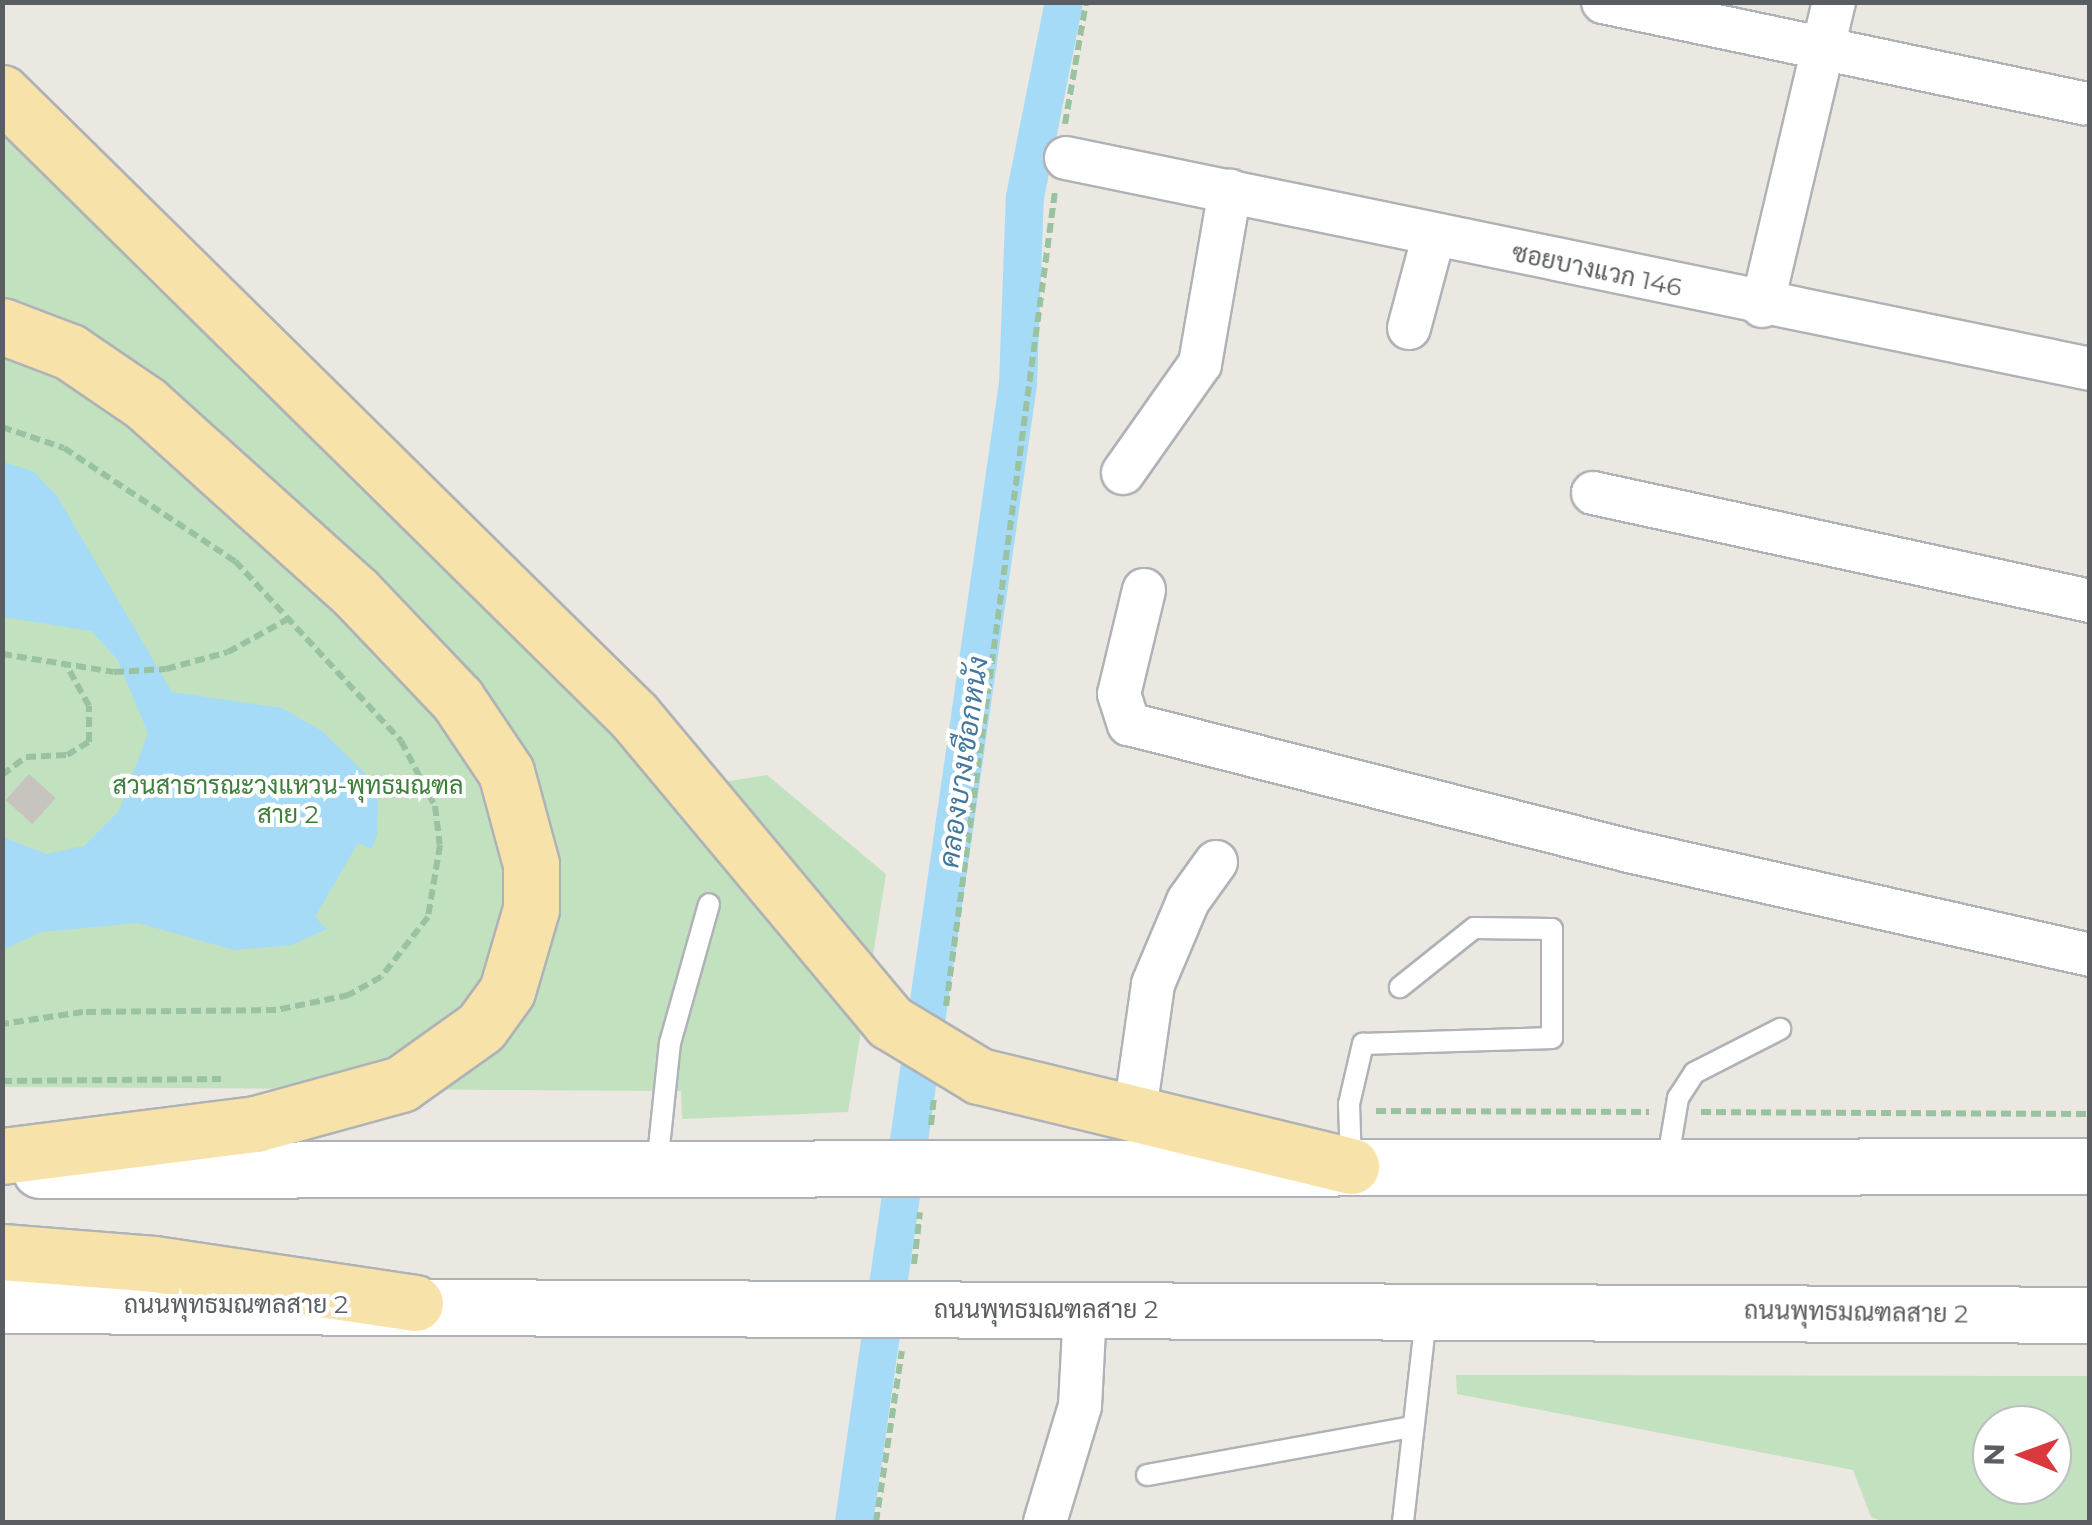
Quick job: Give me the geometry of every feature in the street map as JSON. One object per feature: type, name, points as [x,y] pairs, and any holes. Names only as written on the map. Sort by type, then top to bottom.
[{"type":"main road","points":[[2,94],[634,716],[825,951],[900,1030],[957,1082],[1352,1166]]},
{"type":"main road","points":[[2,326],[70,352],[146,403],[355,592],[457,699],[506,772],[531,864],[524,947],[481,1027],[444,1060],[359,1101],[256,1124],[2,1156]]},
{"type":"main road","points":[[2,1170],[657,1168],[932,1174],[1352,1166],[2090,1166]]},
{"type":"main road","points":[[2,1252],[154,1264],[415,1303]]},
{"type":"main road","name":"ถนนพุทธมณฑลสาย 2","points":[[2,1305],[761,1303],[1085,1309],[1427,1308],[2090,1315]]},
{"type":"street","points":[[1602,2],[2084,103]]},
{"type":"street","points":[[1762,306],[1834,2]]},
{"type":"street","name":"ซอยบางแวก 146","points":[[1073,158],[1762,306],[2090,369]]},
{"type":"street","points":[[1123,473],[1200,364],[1230,191]]},
{"type":"street","points":[[1409,328],[1434,234]]},
{"type":"street","points":[[1592,493],[2090,601]]},
{"type":"street","points":[[1144,590],[1120,694],[1128,724],[1648,856],[2090,955]]},
{"type":"street","points":[[1134,1118],[1153,984],[1188,901],[1216,862]]},
{"type":"street","points":[[1044,1522],[1080,1406],[1085,1309]]},
{"type":"lane","points":[[657,1168],[670,1043],[708,904]]},
{"type":"lane","points":[[1352,1166],[1349,1112],[1363,1044],[1552,1038],[1552,929],[1474,928],[1400,987]]},
{"type":"lane","points":[[1667,1168],[1676,1112],[1694,1073],[1780,1029]]},
{"type":"lane","points":[[1403,1522],[1410,1426],[1427,1308]]},
{"type":"lane","points":[[1147,1475],[1410,1426]]},
{"type":"path","points":[[946,1011],[1073,158],[1086,2]]},
{"type":"path","points":[[2,427],[64,448],[235,562],[401,740],[435,806],[438,884],[408,948],[381,978],[314,1006],[84,1012],[2,1024]]},
{"type":"path","points":[[2,654],[114,672],[166,669],[228,652],[289,619]]},
{"type":"path","points":[[2,775],[26,757],[67,755],[89,742],[89,706],[67,666]]},
{"type":"path","points":[[2,1081],[236,1079]]},
{"type":"path","points":[[876,1522],[914,1305],[932,1174],[957,1082]]},
{"type":"path","points":[[1349,1112],[2090,1114]]},
{"type":"green space","name":"สวนสาธารณะวงแหวน-พุทธมณฑล สาย 2","points":[[2,131],[686,788],[767,775],[886,874],[848,1112],[682,1119],[681,1091],[3,1087]]},
{"type":"green space","points":[[1456,1375],[2089,1376],[2089,1522],[1885,1522],[1871,1517],[1853,1470],[1457,1394]]},
{"type":"water","points":[[3,462],[33,471],[57,496],[172,692],[282,708],[322,731],[366,774],[378,803],[377,835],[372,849],[358,843],[315,917],[327,929],[292,945],[234,950],[138,923],[41,932],[3,950],[3,837],[47,854],[84,846],[119,811],[148,733],[117,659],[91,631],[3,617]]},
{"type":"building","points":[[29,774],[56,798],[32,824],[6,800]]},
{"type":"waterway","name":"คลองบางเชือกหนัง","points":[[854,1522],[1018,384],[1025,197],[1064,2]]}]
